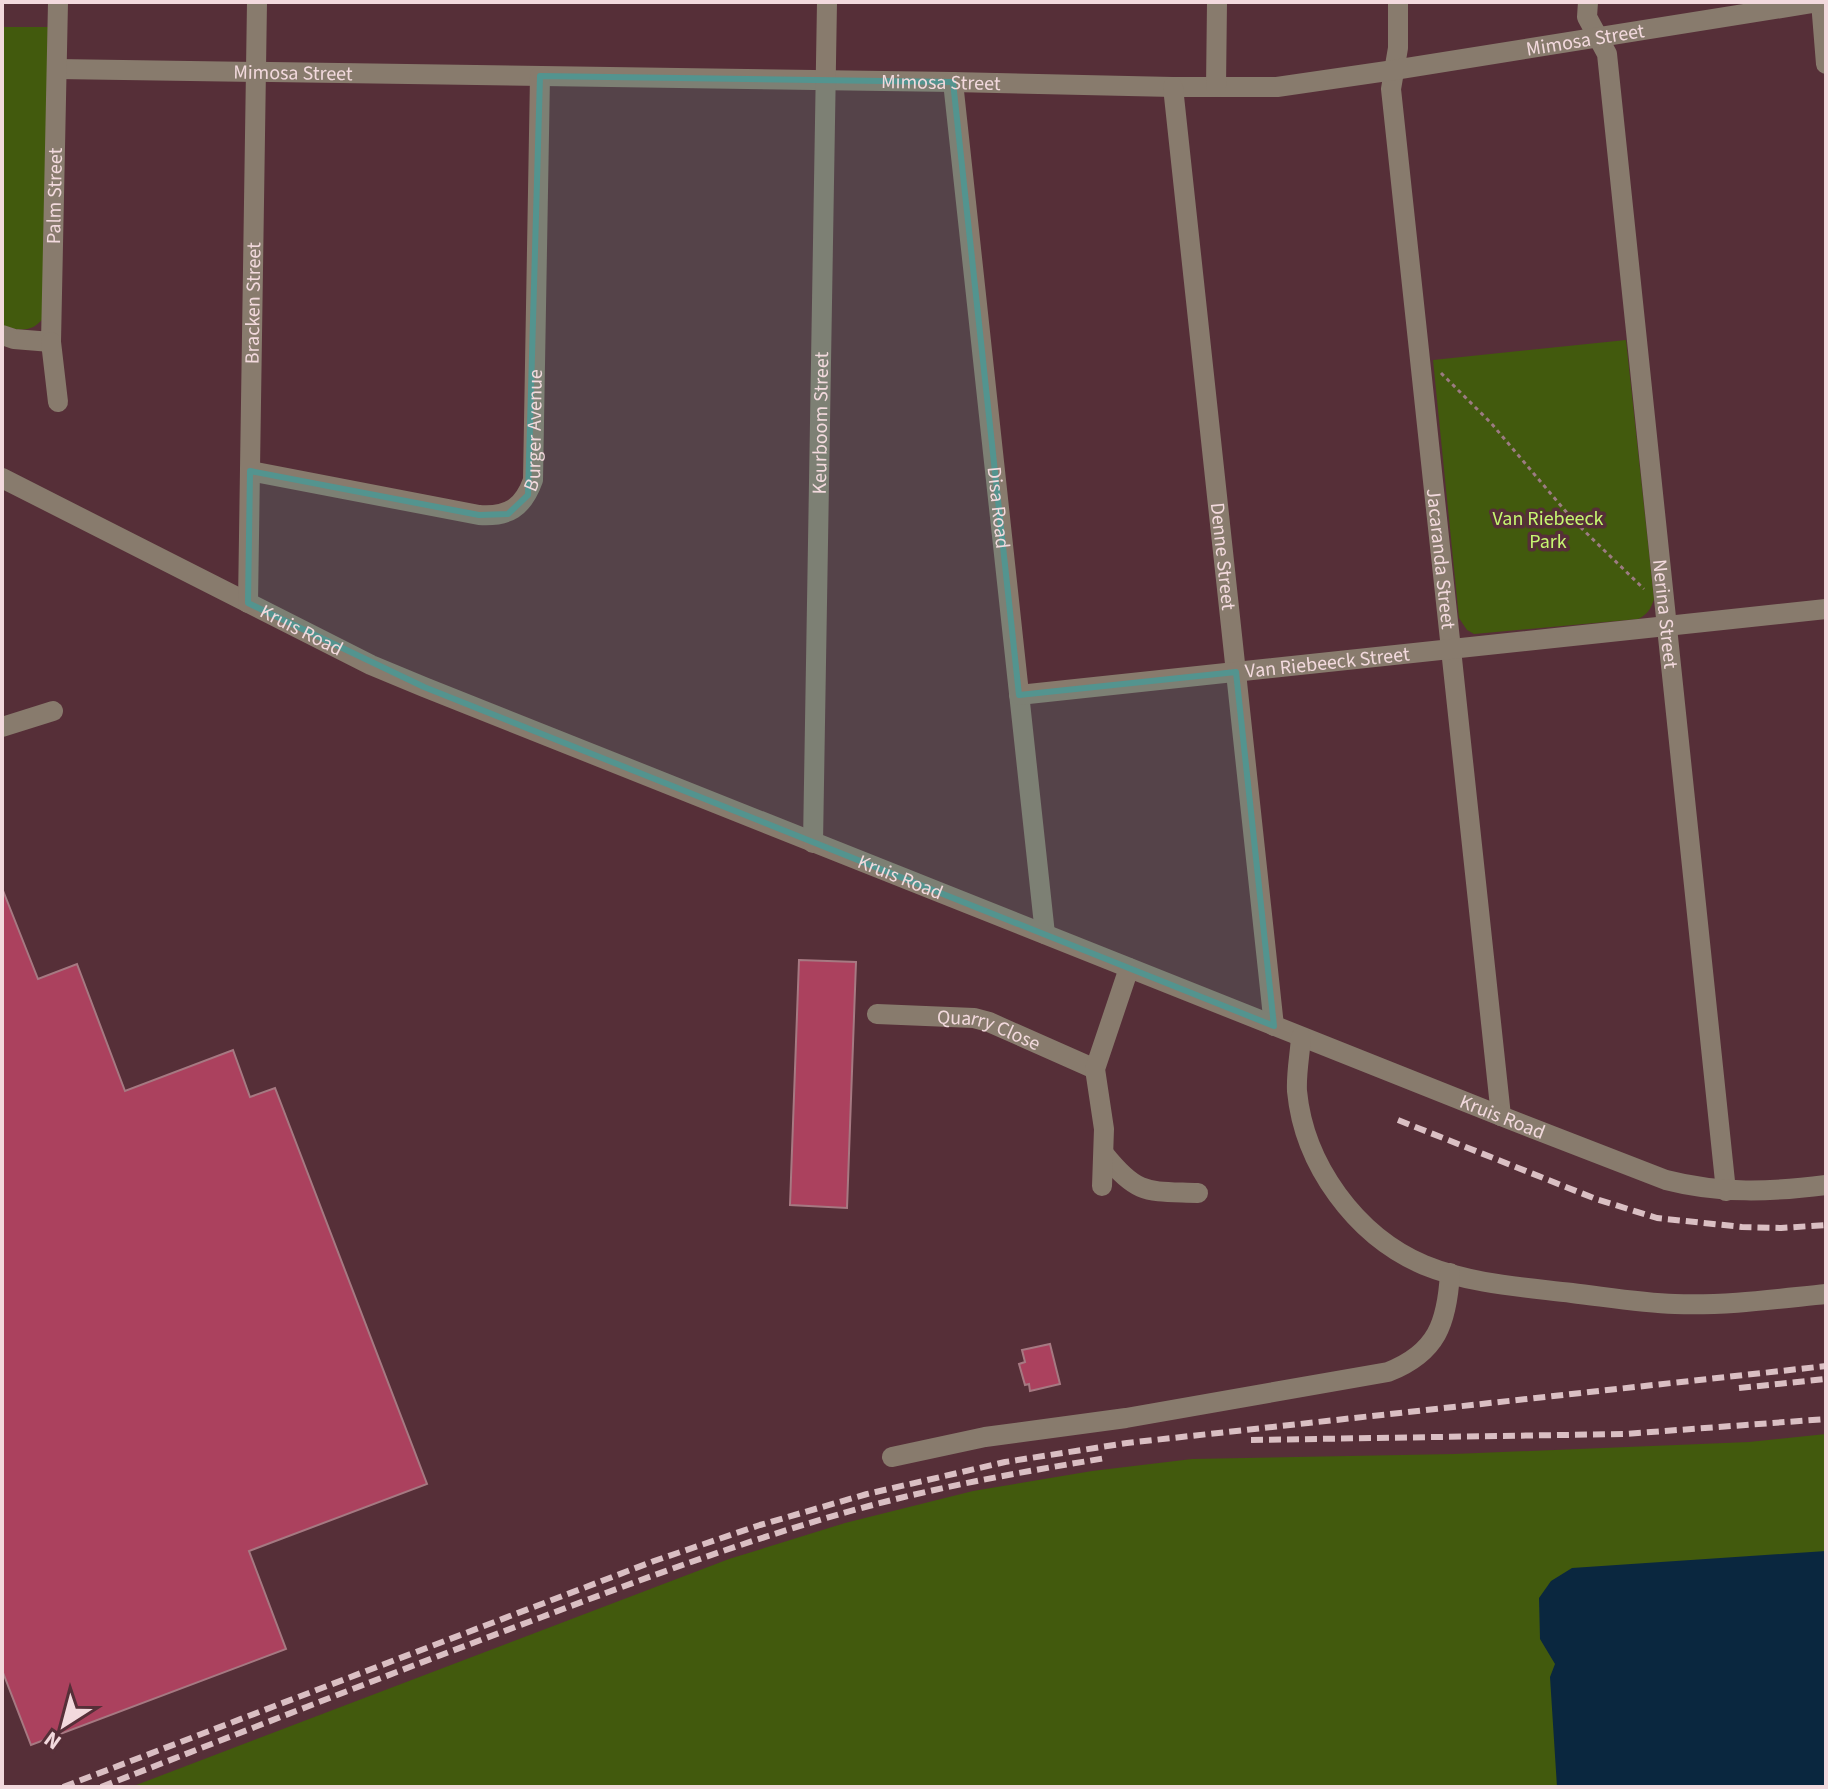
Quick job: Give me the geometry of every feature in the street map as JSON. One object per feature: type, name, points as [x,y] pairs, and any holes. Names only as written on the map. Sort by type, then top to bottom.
[{"type":"street","name":"Palm Street","points":[[58,2],[51,342],[58,402]]},
{"type":"street","name":"Bracken Street","points":[[248,603],[257,2]]},
{"type":"street","name":"Keurboom Street","points":[[813,843],[827,2]]},
{"type":"street","points":[[1216,87],[1217,2]]},
{"type":"street","name":"Jacaranda Street","points":[[1398,2],[1398,48],[1391,89],[1501,1116]]},
{"type":"street","name":"Nerina Street","points":[[1588,2],[1587,17],[1607,54],[1726,1191]]},
{"type":"street","name":"Mimosa Street","points":[[57,69],[1277,87],[1820,2]]},
{"type":"street","points":[[1820,2],[1826,64]]},
{"type":"street","name":"Burger Avenue","points":[[250,471],[479,515],[508,514],[528,495],[533,480],[540,76]]},
{"type":"street","name":"Disa Road","points":[[953,82],[1045,934]]},
{"type":"street","name":"Denne Street","points":[[1173,87],[1274,1026]]},
{"type":"street","points":[[2,335],[51,342]]},
{"type":"street","name":"Kruis Road","points":[[2,478],[371,665],[1666,1180],[1693,1187],[1757,1192],[1826,1185]]},
{"type":"street","name":"Van Riebeeck Street","points":[[1019,695],[1450,649],[1665,616],[1826,609]]},
{"type":"street","points":[[2,727],[53,711]]},
{"type":"street","points":[[1102,1186],[1105,1155],[1095,1069],[1129,968]]},
{"type":"street","name":"Quarry Close","points":[[877,1014],[974,1018],[1095,1069]]},
{"type":"street","points":[[1301,1037],[1297,1092],[1303,1121],[1338,1196],[1351,1213],[1381,1240],[1424,1265],[1504,1286],[1675,1304],[1759,1301],[1826,1294]]},
{"type":"street","points":[[1105,1155],[1136,1187],[1198,1193]]},
{"type":"street","points":[[892,1457],[985,1437],[1126,1418],[1388,1372],[1417,1359],[1430,1344],[1446,1312],[1450,1273]]},
{"type":"path","points":[[1419,351],[1491,423],[1573,520],[1665,616]]},
{"type":"highlighted area","points":[[540,76],[953,82],[1019,695],[1236,672],[1274,1026],[424,687],[248,603],[250,471],[479,515],[508,514],[528,495]]},
{"type":"green space","points":[[2,27],[48,27],[43,318],[34,326],[24,329],[2,325]]},
{"type":"green space","name":"Van Riebeeck Park","points":[[1626,340],[1654,599],[1652,606],[1638,619],[1474,634],[1459,618],[1433,360]]},
{"type":"green space","points":[[1826,1434],[1826,1787],[131,1787],[729,1559],[845,1523],[973,1491],[1092,1471],[1192,1459],[1454,1454],[1749,1442]]},
{"type":"water","points":[[1826,1551],[1826,1787],[1557,1787],[1550,1677],[1555,1664],[1540,1639],[1539,1598],[1551,1581],[1572,1568]]},
{"type":"building","points":[[2,888],[38,979],[77,964],[125,1091],[233,1050],[250,1097],[275,1088],[427,1484],[249,1551],[286,1649],[31,1745],[2,1670]]},
{"type":"building","points":[[799,960],[856,962],[847,1208],[790,1205]]},
{"type":"building","points":[[1050,1344],[1060,1384],[1030,1391],[1019,1364],[1025,1362],[1022,1350]]},
{"type":"railway","points":[[1398,1120],[1596,1199],[1657,1218],[1742,1227],[1826,1225]]},
{"type":"railway","points":[[63,1787],[654,1561],[760,1525],[867,1494],[1005,1462],[1127,1443],[1826,1366]]},
{"type":"railway","points":[[1739,1388],[1826,1379]]},
{"type":"railway","points":[[1251,1440],[1624,1434],[1826,1419]]},
{"type":"railway","points":[[101,1787],[487,1638],[745,1543],[898,1498],[1106,1458]]}]
